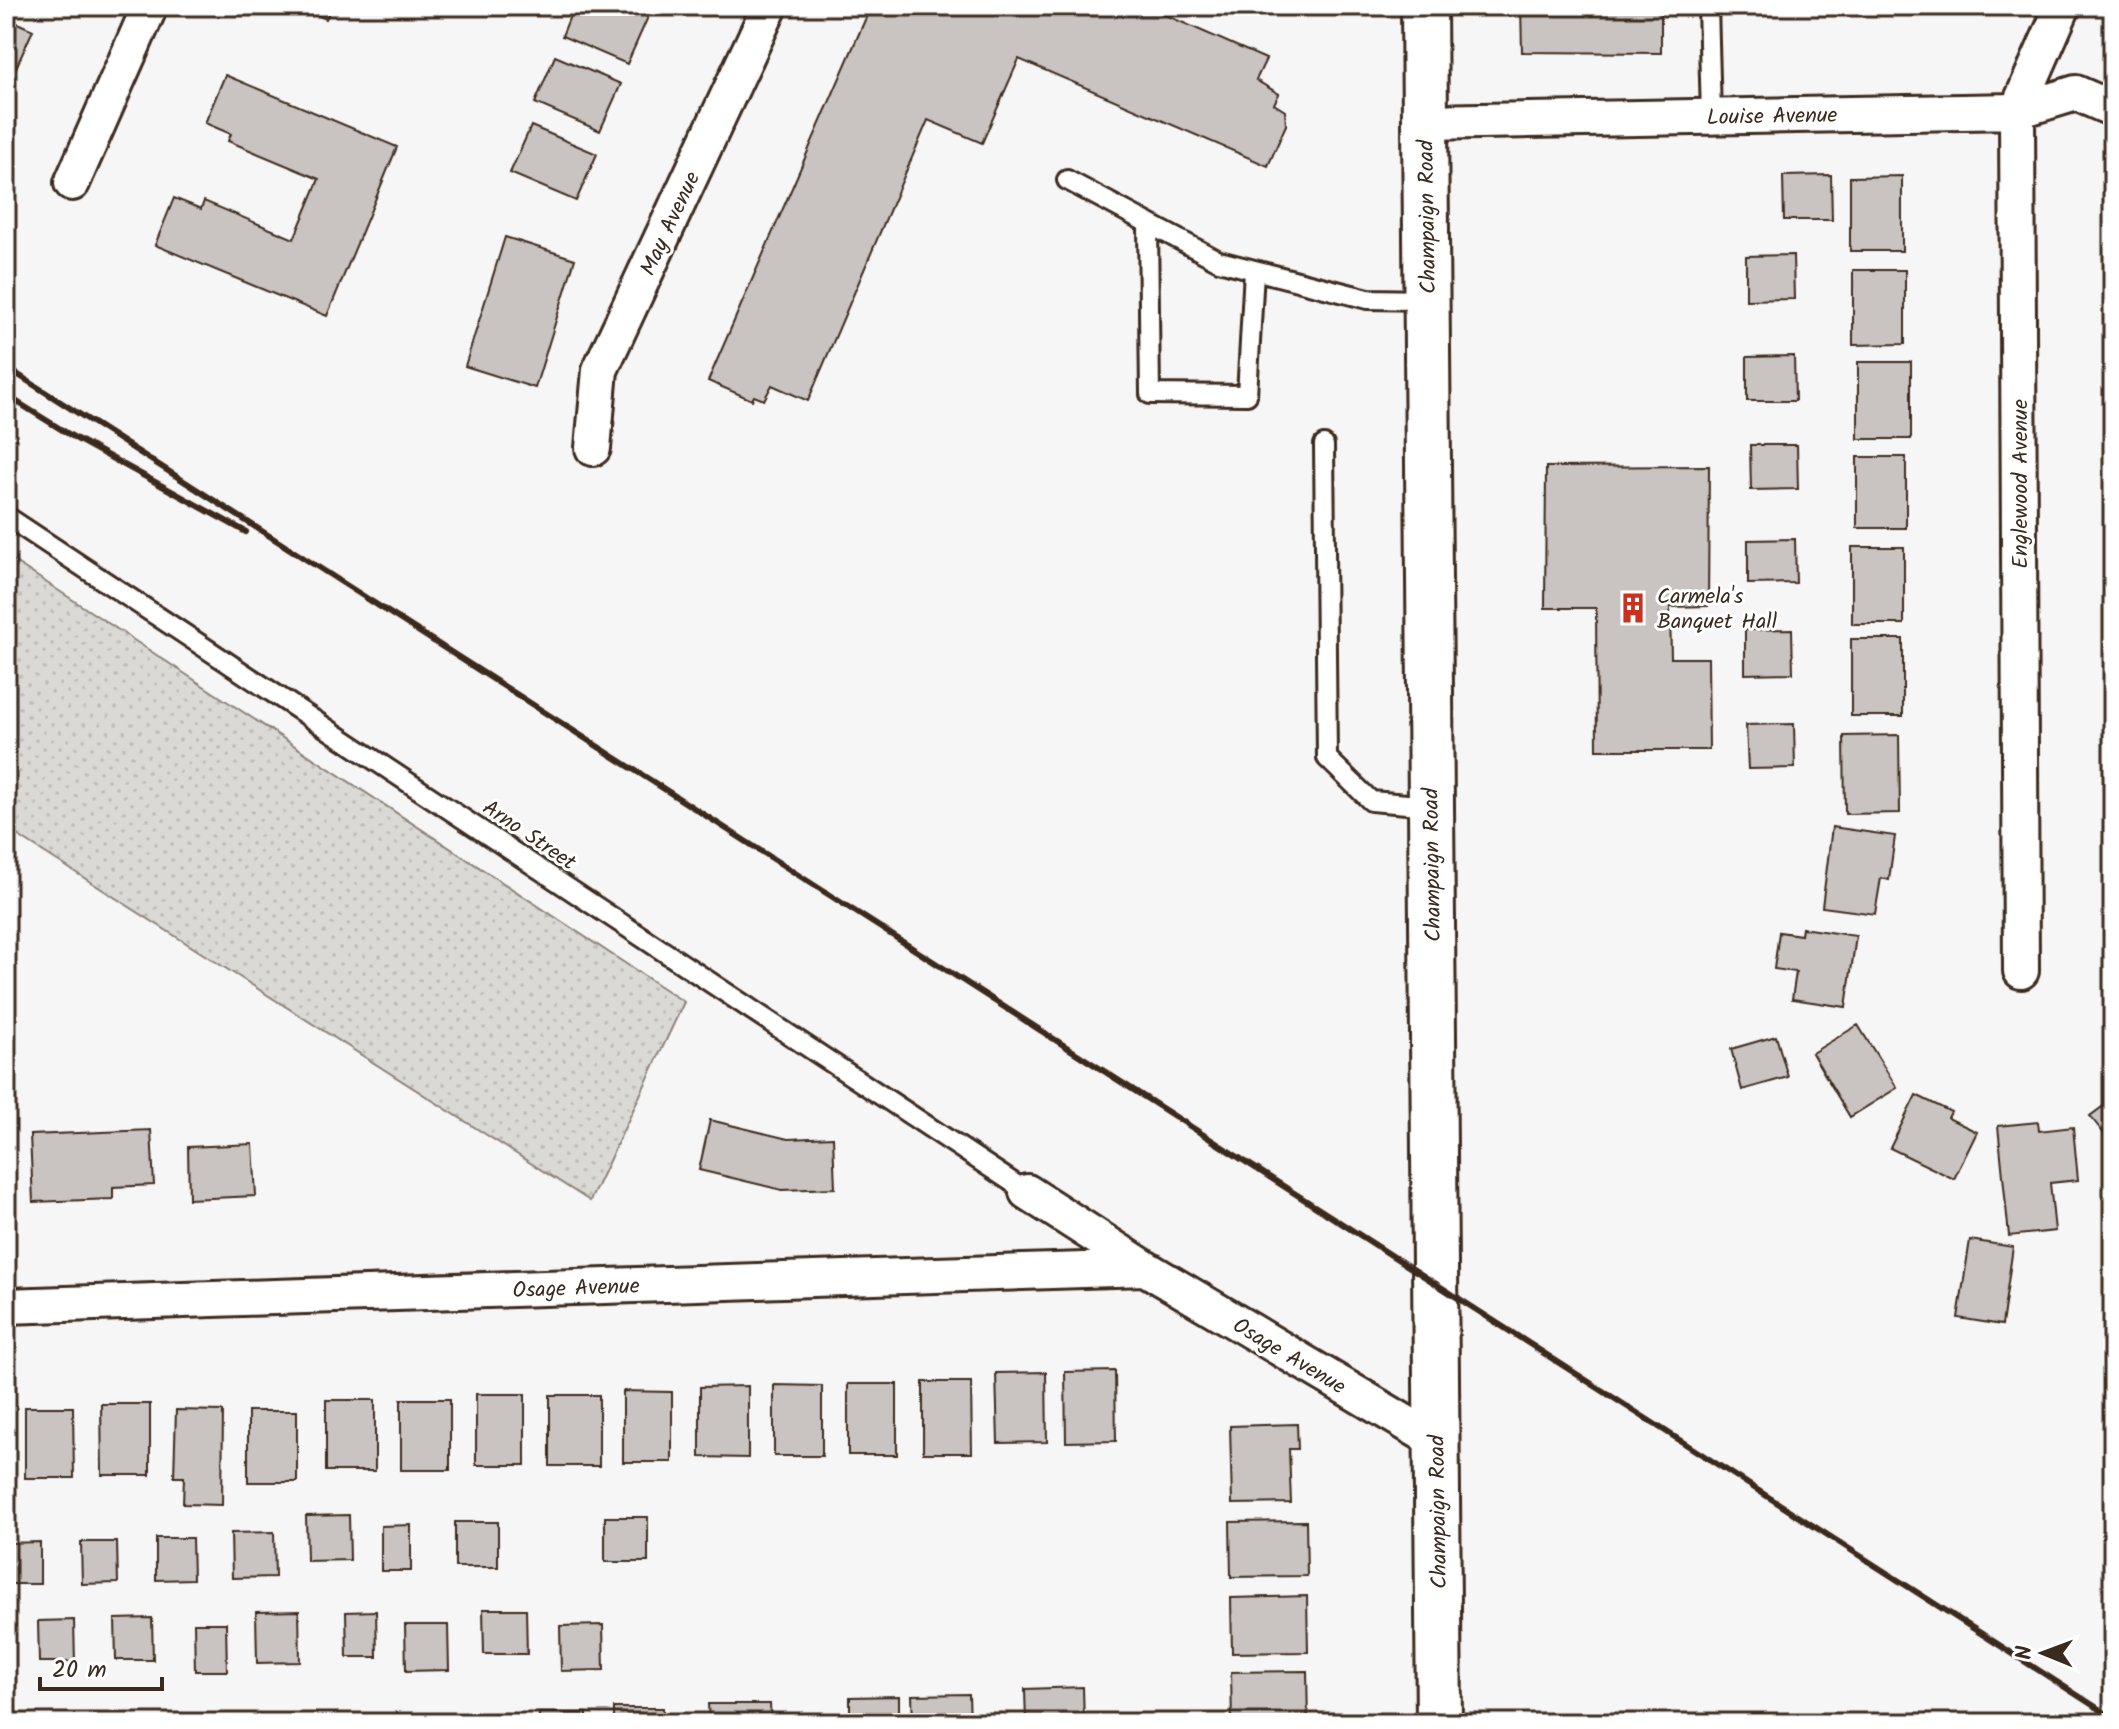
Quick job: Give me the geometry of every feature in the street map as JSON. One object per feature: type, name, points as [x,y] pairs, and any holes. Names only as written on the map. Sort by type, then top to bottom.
[{"type":"street","points":[[72,183],[150,6]]},
{"type":"street","name":"May Avenue","points":[[593,448],[600,370],[770,6]]},
{"type":"street","name":"Champaign Road","points":[[1424,6],[1439,1723]]},
{"type":"street","name":"Englewood Avenue","points":[[2021,971],[2017,111],[2063,6]]},
{"type":"street","name":"Louise Avenue","points":[[1425,122],[2017,111],[2076,93],[2113,109]]},
{"type":"street","name":"Osage Avenue","points":[[1027,1192],[1145,1268],[1436,1441]]},
{"type":"street","name":"Osage Avenue","points":[[6,1306],[1145,1268]]},
{"type":"lane","points":[[1708,6],[1711,116]]},
{"type":"lane","points":[[1067,180],[1219,261],[1368,299],[1427,300]]},
{"type":"lane","points":[[1148,225],[1150,394],[1247,395],[1254,271]]},
{"type":"lane","points":[[1324,445],[1327,758],[1371,801],[1431,806]]},
{"type":"lane","name":"Arno Street","points":[[6,516],[1027,1192]]},
{"type":"shaded area","points":[[6,556],[684,1002],[590,1201],[6,828]]},
{"type":"building","points":[[295,6],[332,6],[326,19]]},
{"type":"building","points":[[574,6],[623,6],[648,17],[627,64],[562,36]]},
{"type":"building","points":[[871,6],[1145,6],[1266,59],[1256,80],[1279,94],[1274,104],[1285,111],[1286,125],[1268,166],[1019,59],[982,143],[928,120],[808,401],[772,385],[764,400],[754,396],[752,400],[708,381]]},
{"type":"building","points":[[1521,6],[1661,6],[1661,53],[1522,52]]},
{"type":"building","points":[[6,18],[33,30],[11,79],[6,77]]},
{"type":"building","points":[[555,56],[621,84],[600,131],[535,103]]},
{"type":"building","points":[[225,75],[397,147],[327,316],[155,245],[174,198],[201,209],[204,201],[294,239],[319,179],[228,141],[231,134],[205,123]]},
{"type":"building","points":[[531,126],[597,154],[576,201],[510,173]]},
{"type":"building","points":[[1831,175],[1832,220],[1784,220],[1783,176]]},
{"type":"building","points":[[1902,176],[1902,251],[1850,251],[1850,177]]},
{"type":"building","points":[[505,237],[575,259],[535,388],[465,366]]},
{"type":"building","points":[[1793,255],[1794,299],[1746,300],[1746,256]]},
{"type":"building","points":[[1853,270],[1905,270],[1905,344],[1853,345]]},
{"type":"building","points":[[1794,356],[1795,401],[1747,401],[1747,357]]},
{"type":"building","points":[[1858,362],[1911,362],[1911,439],[1858,439]]},
{"type":"building","points":[[1750,445],[1797,445],[1798,489],[1751,490]]},
{"type":"building","points":[[1857,457],[1906,457],[1906,528],[1857,528]]},
{"type":"building","name":"Carmela's Banquet Hall","points":[[1709,466],[1708,606],[1670,607],[1671,658],[1708,658],[1709,750],[1597,750],[1596,608],[1545,608],[1546,467]]},
{"type":"building","points":[[1795,539],[1796,583],[1748,584],[1748,540]]},
{"type":"building","points":[[1852,547],[1904,547],[1904,624],[1852,624]]},
{"type":"building","points":[[1792,629],[1793,673],[1745,674],[1745,630]]},
{"type":"building","points":[[1851,639],[1903,639],[1903,716],[1851,716]]},
{"type":"building","points":[[1794,724],[1795,768],[1748,769],[1746,725]]},
{"type":"building","points":[[1899,735],[1900,813],[1845,814],[1844,736]]},
{"type":"building","points":[[1832,827],[1895,836],[1889,880],[1881,878],[1875,914],[1822,907]]},
{"type":"building","points":[[1802,928],[1856,936],[1846,1007],[1792,999],[1796,972],[1774,969],[1779,932],[1801,935]]},
{"type":"building","points":[[1858,1025],[1897,1088],[1850,1117],[1812,1053]]},
{"type":"building","points":[[1776,1036],[1788,1077],[1742,1090],[1731,1049]]},
{"type":"building","points":[[1916,1095],[1951,1112],[1948,1118],[1977,1132],[1954,1179],[1890,1148]]},
{"type":"building","points":[[2113,1099],[2113,1145],[2090,1116]]},
{"type":"building","points":[[710,1120],[788,1139],[833,1137],[835,1188],[782,1190],[699,1170]]},
{"type":"building","points":[[2038,1122],[2039,1131],[2073,1127],[2078,1180],[2050,1183],[2055,1231],[2009,1236],[1998,1126]]},
{"type":"building","points":[[151,1130],[154,1185],[113,1187],[113,1199],[33,1202],[30,1135]]},
{"type":"building","points":[[253,1144],[256,1196],[189,1199],[188,1147]]},
{"type":"building","points":[[1970,1240],[2013,1247],[2002,1325],[1958,1318]]},
{"type":"building","points":[[1115,1371],[1116,1441],[1066,1442],[1065,1372]]},
{"type":"building","points":[[1046,1372],[1047,1442],[998,1443],[996,1373]]},
{"type":"building","points":[[923,1382],[971,1382],[972,1453],[923,1453]]},
{"type":"building","points":[[848,1384],[897,1384],[897,1455],[848,1455]]},
{"type":"building","points":[[774,1385],[822,1386],[822,1456],[774,1456]]},
{"type":"building","points":[[748,1386],[748,1458],[700,1457],[700,1387]]},
{"type":"building","points":[[623,1391],[672,1392],[672,1462],[623,1462]]},
{"type":"building","points":[[476,1394],[525,1394],[525,1465],[476,1465]]},
{"type":"building","points":[[550,1395],[599,1395],[599,1466],[550,1466]]},
{"type":"building","points":[[401,1399],[450,1399],[450,1470],[401,1470]]},
{"type":"building","points":[[326,1400],[375,1400],[375,1471],[326,1471]]},
{"type":"building","points":[[101,1404],[150,1404],[150,1475],[102,1475]]},
{"type":"building","points":[[25,1407],[73,1407],[74,1478],[25,1478]]},
{"type":"building","points":[[176,1410],[223,1411],[222,1505],[183,1504],[184,1477],[174,1477]]},
{"type":"building","points":[[248,1411],[297,1411],[297,1482],[248,1482]]},
{"type":"building","points":[[1297,1424],[1298,1449],[1289,1449],[1291,1503],[1232,1504],[1230,1426]]},
{"type":"building","points":[[349,1515],[350,1560],[307,1561],[306,1516]]},
{"type":"building","points":[[605,1517],[648,1517],[648,1562],[605,1562]]},
{"type":"building","points":[[1306,1521],[1307,1576],[1231,1577],[1230,1522]]},
{"type":"building","points":[[455,1522],[498,1522],[498,1567],[455,1567]]},
{"type":"building","points":[[411,1525],[411,1571],[381,1571],[381,1526]]},
{"type":"building","points":[[274,1532],[275,1577],[232,1578],[231,1533]]},
{"type":"building","points":[[156,1538],[192,1538],[193,1579],[156,1580]]},
{"type":"building","points":[[40,1542],[40,1584],[6,1584],[6,1543]]},
{"type":"building","points":[[81,1542],[117,1542],[118,1583],[82,1584]]},
{"type":"building","points":[[1307,1596],[1308,1652],[1232,1653],[1231,1598]]},
{"type":"building","points":[[483,1609],[526,1609],[527,1654],[484,1654]]},
{"type":"building","points":[[299,1611],[300,1662],[257,1663],[256,1612]]},
{"type":"building","points":[[376,1611],[377,1657],[347,1657],[346,1612]]},
{"type":"building","points":[[152,1618],[153,1660],[116,1660],[115,1619]]},
{"type":"building","points":[[74,1620],[75,1662],[39,1662],[38,1621]]},
{"type":"building","points":[[194,1623],[226,1623],[227,1671],[195,1671]]},
{"type":"building","points":[[405,1625],[448,1625],[449,1670],[406,1671]]},
{"type":"building","points":[[603,1625],[604,1670],[561,1671],[560,1626]]},
{"type":"building","points":[[1307,1671],[1308,1723],[1232,1723],[1231,1672]]},
{"type":"building","points":[[1083,1687],[1084,1723],[1026,1723],[1025,1689]]},
{"type":"building","points":[[969,1694],[970,1723],[913,1723],[912,1695]]},
{"type":"building","points":[[899,1696],[899,1723],[850,1723],[850,1697]]},
{"type":"building","points":[[708,1704],[770,1704],[771,1723],[709,1723]]},
{"type":"building","points":[[614,1708],[663,1708],[663,1723],[614,1723]]},
{"type":"building","points":[[539,1713],[587,1713],[587,1723],[539,1723]]},
{"type":"building","points":[[390,1716],[439,1716],[439,1723],[390,1723]]},
{"type":"building","points":[[316,1717],[364,1717],[364,1723],[316,1723]]},
{"type":"railway","points":[[6,367],[2113,1718]]},
{"type":"railway","points":[[6,395],[75,438],[246,532]]},
{"type":"place","name":"Carmela's Banquet Hall","points":[[1633,608]]}]
